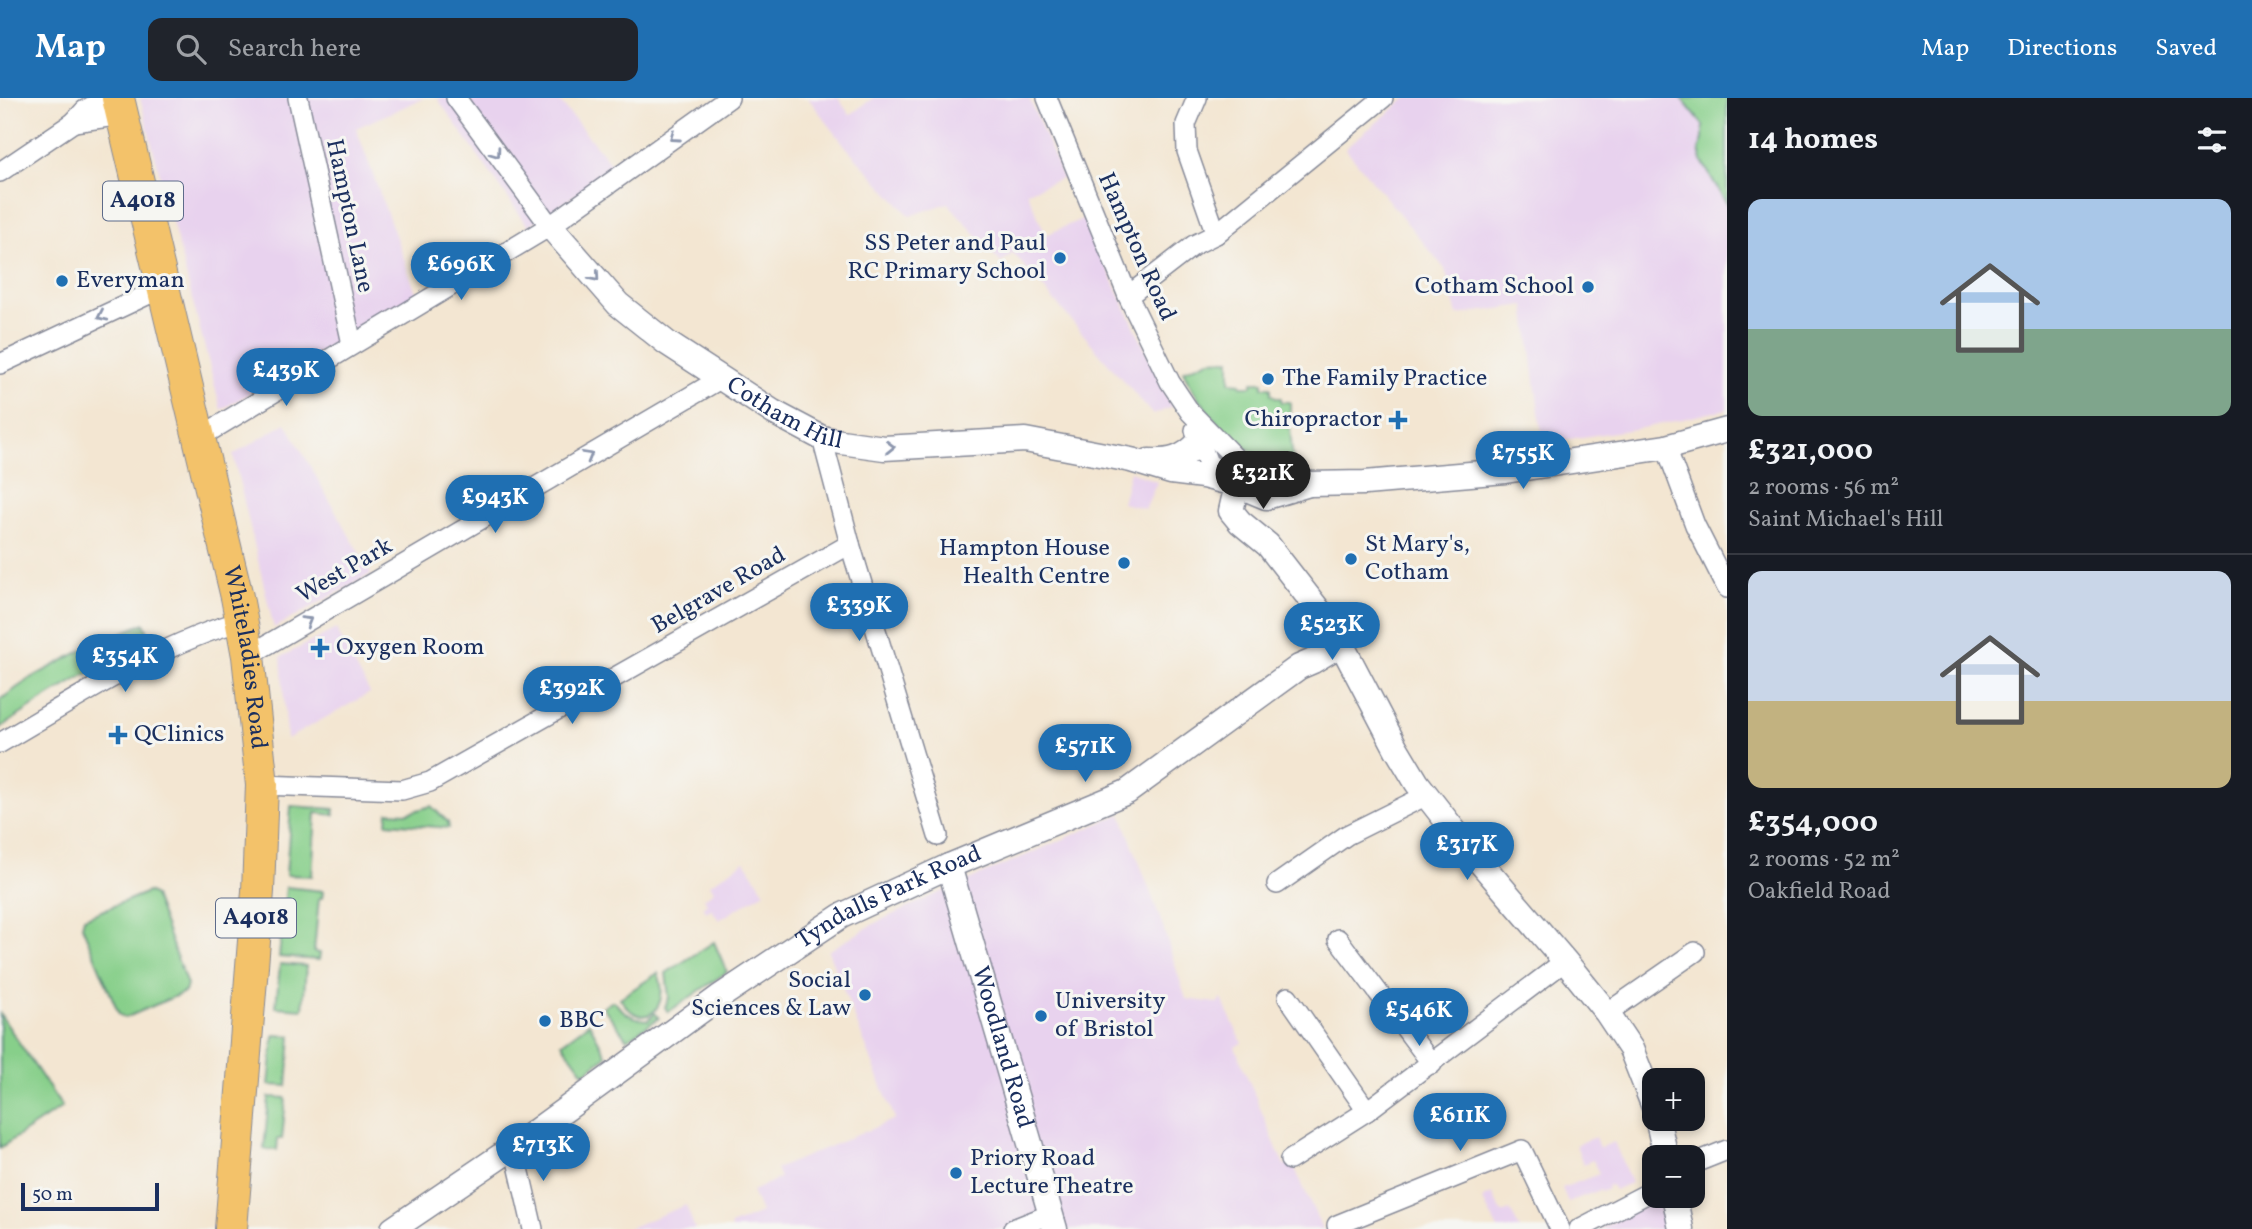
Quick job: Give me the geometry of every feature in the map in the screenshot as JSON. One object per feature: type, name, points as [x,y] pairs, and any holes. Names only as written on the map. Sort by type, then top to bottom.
[{"type":"main road","name":"Whiteladies Road","points":[[116,104],[164,287],[242,621],[262,785],[252,969],[232,1229]]},
{"type":"street","name":"Hampton Lane","points":[[298,98],[352,344]]},
{"type":"street","name":"Cotham Hill","points":[[456,98],[550,226],[618,304],[667,343],[720,379],[822,438],[884,447],[1026,440],[1131,460],[1171,472],[1203,476],[1266,496],[1309,484],[1364,483],[1505,471],[1666,447],[1727,430]]},
{"type":"street","points":[[200,437],[550,226],[701,106],[729,98]]},
{"type":"street","name":"Hampton Road","points":[[1047,98],[1128,296],[1170,382],[1189,412],[1234,457],[1237,485]]},
{"type":"street","points":[[1196,98],[1185,124],[1187,151],[1216,234]]},
{"type":"street","points":[[1128,296],[1194,244],[1216,234],[1383,98]]},
{"type":"street","points":[[0,172],[74,122],[116,104]]},
{"type":"street","points":[[0,364],[164,287]]},
{"type":"street","name":"West Park","points":[[248,656],[720,379]]},
{"type":"street","name":"Hampton Road","points":[[1189,412],[1198,443],[1208,463],[1237,485]]},
{"type":"street","points":[[822,438],[850,544],[939,836]]},
{"type":"street","points":[[1131,460],[1164,461],[1179,458],[1198,443]]},
{"type":"street","points":[[1666,447],[1722,588]]},
{"type":"street","points":[[1237,485],[1231,511],[1268,545],[1337,637],[1395,748],[1427,795],[1467,847],[1607,1013],[1631,1049],[1642,1077]]},
{"type":"street","name":"Belgrave Road","points":[[262,785],[402,790],[430,782],[850,544]]},
{"type":"street","points":[[0,743],[161,653],[212,630],[242,621]]},
{"type":"street","name":"Tyndalls Park Road","points":[[393,1229],[514,1147],[721,996],[841,916],[949,866],[1127,792],[1298,667],[1307,653],[1337,637]]},
{"type":"street","points":[[1277,884],[1347,835],[1427,795]]},
{"type":"street","name":"Woodland Road","points":[[949,866],[1053,1221]]},
{"type":"street","points":[[1338,939],[1432,1064]]},
{"type":"street","points":[[1607,1013],[1695,952]]},
{"type":"street","points":[[1290,1160],[1367,1111],[1432,1064],[1565,961]]},
{"type":"street","points":[[1288,997],[1367,1111]]},
{"type":"street","points":[[514,1147],[533,1229]]},
{"type":"street","points":[[1338,1229],[1337,1226],[1522,1150],[1560,1229]]},
{"type":"street","points":[[1705,1159],[1727,1150]]},
{"type":"street","points":[[1579,1229],[1642,1196]]},
{"type":"street","points":[[1677,1208],[1681,1229]]},
{"type":"street","points":[[1013,1229],[1053,1221]]},
{"type":"shaded area","points":[[140,98],[424,98],[356,128],[417,295],[221,410]]},
{"type":"shaded area","points":[[437,98],[557,98],[615,169],[528,226]]},
{"type":"shaded area","name":"SS Peter and Paul RC Primary School","points":[[808,98],[838,98],[850,115],[873,98],[1029,98],[1063,178],[1027,192],[1046,235],[1084,218],[1172,407],[1153,415],[1013,253],[1001,263],[948,203],[910,216],[847,148]]},
{"type":"shaded area","name":"Cotham School","points":[[1407,98],[1727,98],[1727,409],[1648,427],[1543,443],[1525,305],[1457,315],[1445,269],[1345,148]]},
{"type":"shaded area","points":[[286,423],[371,574],[274,628],[233,455]]},
{"type":"shaded area","points":[[1130,471],[1157,482],[1145,509],[1122,503]]},
{"type":"shaded area","points":[[336,629],[370,693],[287,739],[281,657]]},
{"type":"shaded area","name":"University of Bristol","points":[[1121,814],[1159,915],[1186,999],[1217,1003],[1222,999],[1242,1043],[1235,1047],[1284,1166],[1293,1164],[1322,1229],[731,1229],[730,1226],[761,1213],[752,1191],[780,1178],[776,1169],[895,1119],[828,951],[877,922],[928,898]]},
{"type":"shaded area","name":"Social Sciences & Law","points":[[745,861],[765,892],[719,920],[711,909],[706,912],[703,906],[707,904],[704,898],[714,891],[710,884]]},
{"type":"shaded area","points":[[1595,1137],[1599,1148],[1614,1142],[1631,1183],[1614,1190],[1611,1185],[1607,1186],[1608,1189],[1601,1192],[1600,1190],[1568,1202],[1562,1188],[1599,1174],[1593,1160],[1583,1164],[1576,1145]]},
{"type":"shaded area","points":[[1492,1194],[1502,1213],[1510,1210],[1520,1229],[1498,1229],[1482,1199]]},
{"type":"shaded area","points":[[686,1205],[695,1229],[626,1229]]},
{"type":"shaded area","points":[[1642,1207],[1659,1208],[1666,1229],[1599,1229]]},
{"type":"green space","points":[[1681,98],[1727,98],[1727,205],[1702,161],[1699,150],[1703,139],[1703,125]]},
{"type":"green space","points":[[1230,359],[1230,382],[1252,386],[1252,382],[1263,382],[1263,387],[1271,387],[1271,394],[1281,398],[1281,402],[1290,402],[1290,418],[1286,418],[1286,427],[1290,428],[1293,463],[1260,456],[1225,431],[1205,408],[1183,371],[1209,360]]},
{"type":"green space","points":[[144,623],[151,639],[94,669],[84,649]]},
{"type":"green space","points":[[84,649],[94,669],[0,728],[0,700],[29,679]]},
{"type":"green space","points":[[291,806],[334,809],[334,815],[316,813],[312,876],[286,875]]},
{"type":"green space","points":[[431,806],[448,822],[449,828],[387,823],[388,812],[408,813]]},
{"type":"green space","points":[[286,887],[323,891],[322,898],[319,898],[314,952],[320,953],[319,960],[279,957]]},
{"type":"green space","points":[[148,892],[154,896],[187,985],[185,992],[125,1018],[119,1014],[82,926],[84,918]]},
{"type":"green space","points":[[714,942],[727,972],[668,1012],[665,1007],[669,998],[666,973]]},
{"type":"green space","points":[[280,964],[306,966],[303,1009],[276,1007]]},
{"type":"green space","points":[[658,973],[661,997],[658,1006],[645,1016],[637,1015],[620,998]]},
{"type":"green space","points":[[613,1001],[624,1012],[637,1018],[648,1020],[655,1013],[659,1018],[627,1039],[603,1007]]},
{"type":"green space","points":[[0,1014],[62,1107],[0,1148]]},
{"type":"green space","points":[[589,1023],[607,1056],[584,1073],[562,1043]]},
{"type":"green space","points":[[274,1035],[291,1036],[287,1086],[269,1085]]},
{"type":"green space","points":[[269,1097],[286,1098],[282,1139],[278,1139],[277,1150],[264,1149]]},
{"type":"place","name":"SS Peter and Paul RC Primary School","points":[[1060,258]]},
{"type":"place","name":"Everyman","points":[[62,281]]},
{"type":"place","name":"Cotham School","points":[[1588,287]]},
{"type":"place","name":"The Family Practice","points":[[1268,379]]},
{"type":"place","name":"Chiropractor","points":[[1398,420]]},
{"type":"place","name":"St Mary's, Cotham","points":[[1351,559]]},
{"type":"place","name":"Hampton House Health Centre","points":[[1124,563]]},
{"type":"place","name":"Oxygen Room","points":[[320,648]]},
{"type":"place","name":"QClinics","points":[[118,735]]},
{"type":"place","name":"Social Sciences & Law","points":[[865,995]]},
{"type":"place","name":"University of Bristol","points":[[1041,1016]]},
{"type":"place","name":"BBC","points":[[545,1021]]},
{"type":"place","name":"Priory Road Lecture Theatre","points":[[956,1173]]}]
